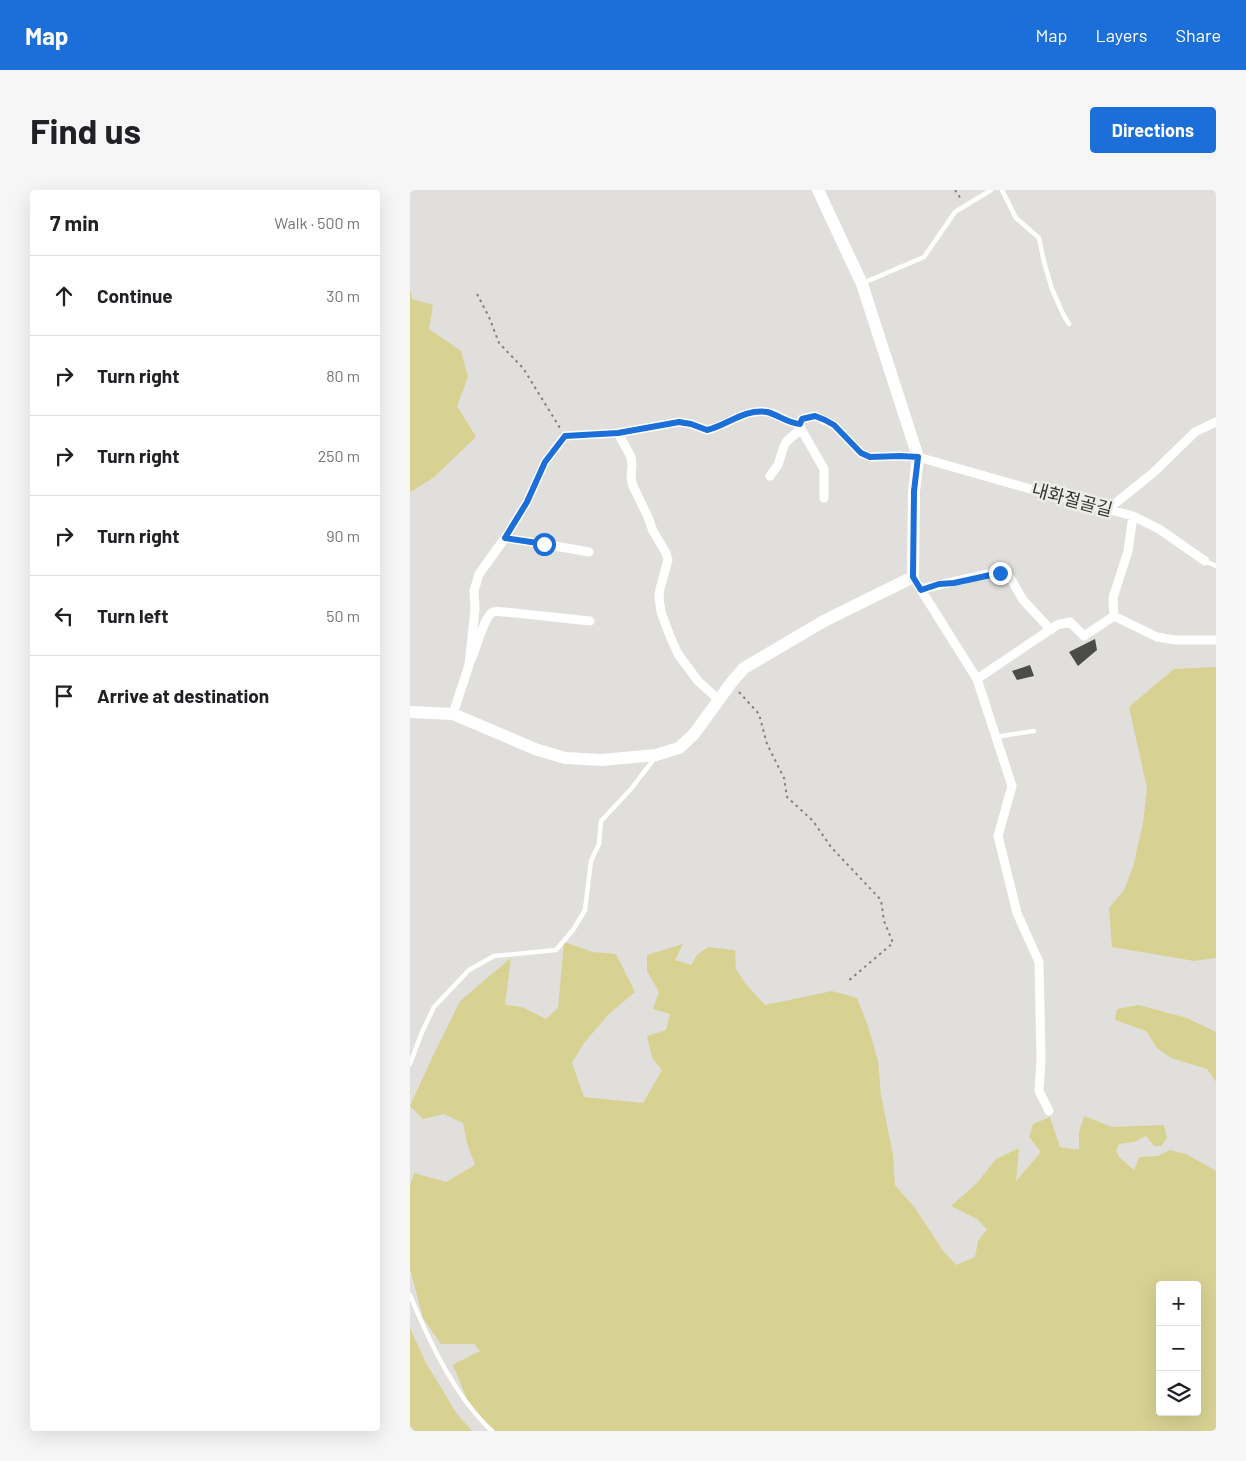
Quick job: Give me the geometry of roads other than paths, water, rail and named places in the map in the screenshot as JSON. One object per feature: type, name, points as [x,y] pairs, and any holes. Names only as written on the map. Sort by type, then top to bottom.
[{"type":"street","points":[[818,190],[862,284],[918,457],[914,491],[913,577],[977,679],[1012,786],[998,836],[1017,913],[1040,962],[1041,1059],[1039,1091],[1049,1111]]},
{"type":"street","points":[[469,665],[470,645],[474,627],[474,591],[480,574],[527,502],[545,462],[565,436],[618,433],[679,422],[707,430],[746,414],[766,412],[800,426],[824,469],[824,498]]},
{"type":"street","name":"내화절골길","points":[[800,426],[802,419],[815,416],[834,425],[861,453],[870,457],[918,457],[1133,516],[1159,529],[1204,561]]},
{"type":"street","points":[[1108,509],[1153,473],[1195,432],[1216,422]]},
{"type":"street","points":[[770,476],[778,465],[787,441],[800,426]]},
{"type":"street","points":[[618,433],[631,457],[631,479],[633,486],[668,560],[659,597],[670,636],[678,654],[698,681],[719,700]]},
{"type":"street","points":[[1114,616],[1113,598],[1128,552],[1133,516]]},
{"type":"street","points":[[505,538],[589,552]]},
{"type":"street","points":[[921,590],[988,574],[1006,574],[1023,600],[1051,630]]},
{"type":"street","points":[[410,712],[454,714],[535,749],[565,758],[602,760],[656,755],[679,748],[694,734],[744,668],[824,621],[913,577]]},
{"type":"street","points":[[454,714],[469,665],[477,648],[487,617],[491,613],[505,612],[590,621]]},
{"type":"street","points":[[977,679],[1057,625],[1070,622],[1084,636],[1114,616]]},
{"type":"street","points":[[1114,616],[1157,637],[1175,640],[1216,640]]},
{"type":"lane","points":[[862,284],[924,257],[955,212],[991,190]]},
{"type":"lane","points":[[1002,190],[1016,218],[1039,238],[1052,288],[1069,324]]},
{"type":"lane","name":"내화절골길","points":[[1204,561],[1216,566]]},
{"type":"lane","points":[[996,737],[1034,731]]},
{"type":"lane","points":[[410,1064],[434,1007],[469,970],[494,956],[556,950],[573,930],[585,910],[591,860],[599,844],[601,821],[631,789],[656,755]]},
{"type":"lane","points":[[410,1295],[451,1380],[482,1422],[492,1431]]}]
